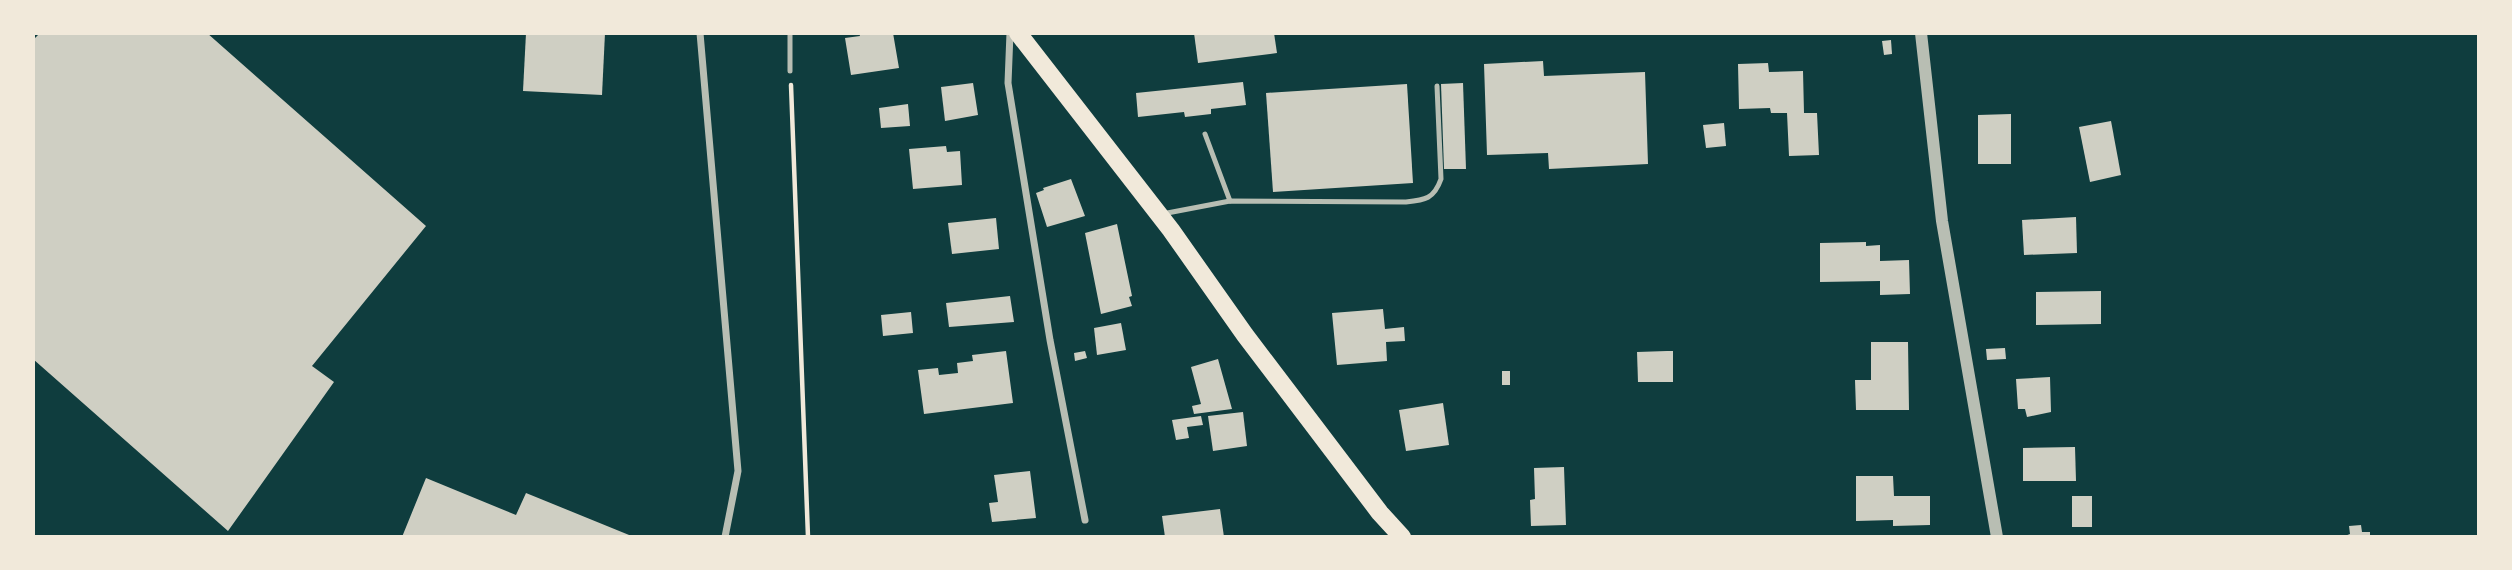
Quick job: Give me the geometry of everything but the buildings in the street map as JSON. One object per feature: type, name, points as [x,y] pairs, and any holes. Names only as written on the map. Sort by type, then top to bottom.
[{"type":"main road","points":[[1018,33],[1159,215],[1245,335],[1380,513],[1402,537]]},
{"type":"street","points":[[700,33],[738,471],[724,537]]},
{"type":"street","points":[[1010,33],[1010,97],[1050,340],[1085,520]]},
{"type":"street","points":[[1921,33],[1942,221],[1997,537]]},
{"type":"lane","points":[[790,33],[790,71]]},
{"type":"lane","points":[[1159,215],[1230,201],[1406,202],[1428,199],[1436,193],[1441,180],[1437,86]]},
{"type":"lane","points":[[1205,134],[1230,201]]},
{"type":"path","points":[[790,71],[808,537]]}]
